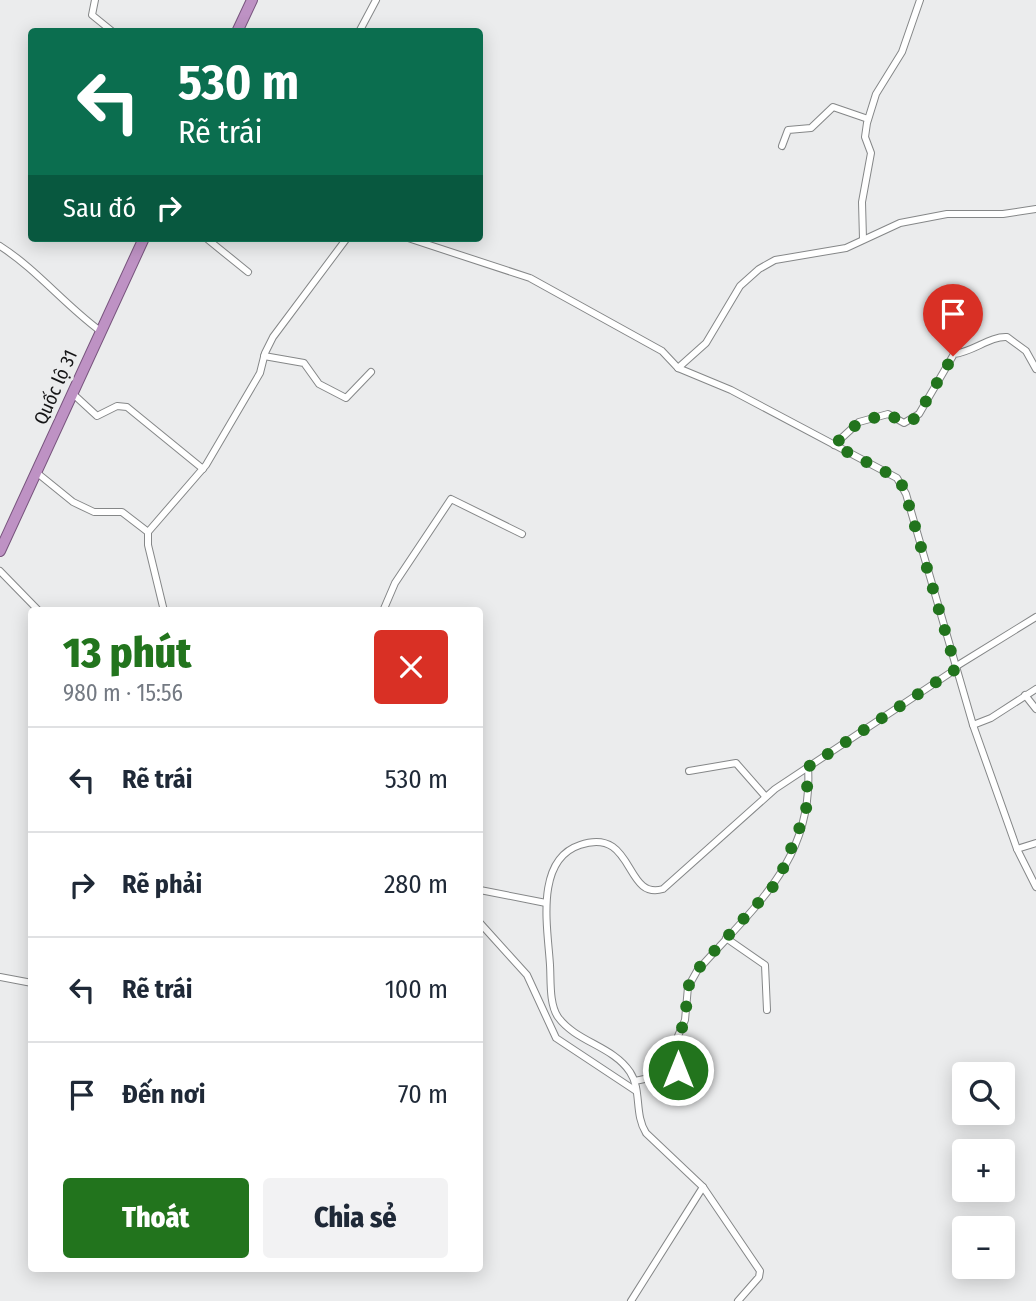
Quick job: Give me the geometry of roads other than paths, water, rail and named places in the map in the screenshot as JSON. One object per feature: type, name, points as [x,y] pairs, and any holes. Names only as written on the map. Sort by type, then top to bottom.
[{"type":"highway","points":[[239,28],[249,1]]},
{"type":"highway","name":"Quốc lộ 31","points":[[0,551],[99,330],[142,242]]},
{"type":"street","points":[[95,0],[92,15],[108,28]]},
{"type":"street","points":[[361,28],[376,0]]},
{"type":"street","points":[[863,239],[862,202],[871,153],[865,137],[868,119],[876,94],[902,52],[918,14],[920,0]]},
{"type":"street","points":[[782,146],[788,130],[811,128],[833,107],[868,119]]},
{"type":"street","points":[[678,369],[706,343],[733,296],[759,269],[775,260],[846,248],[900,223],[947,214],[1003,214],[1036,209]]},
{"type":"street","points":[[211,242],[248,272]]},
{"type":"street","points":[[163,607],[148,545],[148,532],[203,469],[260,373],[264,356],[292,310],[344,242]]},
{"type":"street","points":[[420,242],[530,278],[662,351],[678,369],[731,390],[897,478],[904,488],[973,724],[1017,849],[1036,887]]},
{"type":"street","points":[[0,246],[19,258],[69,308],[99,330]]},
{"type":"street","points":[[834,445],[864,420],[888,414],[904,423],[916,418],[954,354],[970,352],[1004,336],[1026,351],[1036,369]]},
{"type":"street","points":[[264,356],[304,363],[318,384],[346,398],[371,372]]},
{"type":"street","points":[[72,393],[97,416],[117,406],[131,410],[203,469]]},
{"type":"street","points":[[36,472],[73,502],[94,512],[122,512],[148,532]]},
{"type":"street","points":[[385,607],[395,583],[450,499],[522,534]]},
{"type":"street","points":[[0,571],[35,607]]},
{"type":"street","points":[[738,1301],[760,1273],[703,1187],[646,1133],[640,1122],[635,1081],[623,1063],[567,1026],[556,1014],[546,903],[553,875],[561,859],[574,848],[596,842],[620,850],[633,876],[647,888],[663,889],[765,796],[1036,617]]},
{"type":"street","points":[[973,724],[991,718],[1036,689]]},
{"type":"street","points":[[1026,695],[1036,709]]},
{"type":"street","points":[[689,771],[736,763],[765,796]]},
{"type":"street","points":[[635,1081],[677,1073],[678,1038],[685,1020],[688,987],[697,971],[773,888],[788,861],[806,812],[808,767]]},
{"type":"street","points":[[1017,849],[1036,843]]},
{"type":"street","points":[[483,891],[546,903]]},
{"type":"street","points":[[483,926],[527,975],[556,1038],[636,1091]]},
{"type":"street","points":[[726,938],[765,964],[766,1010]]},
{"type":"street","points":[[0,977],[28,982]]},
{"type":"street","points":[[631,1301],[703,1187]]}]
